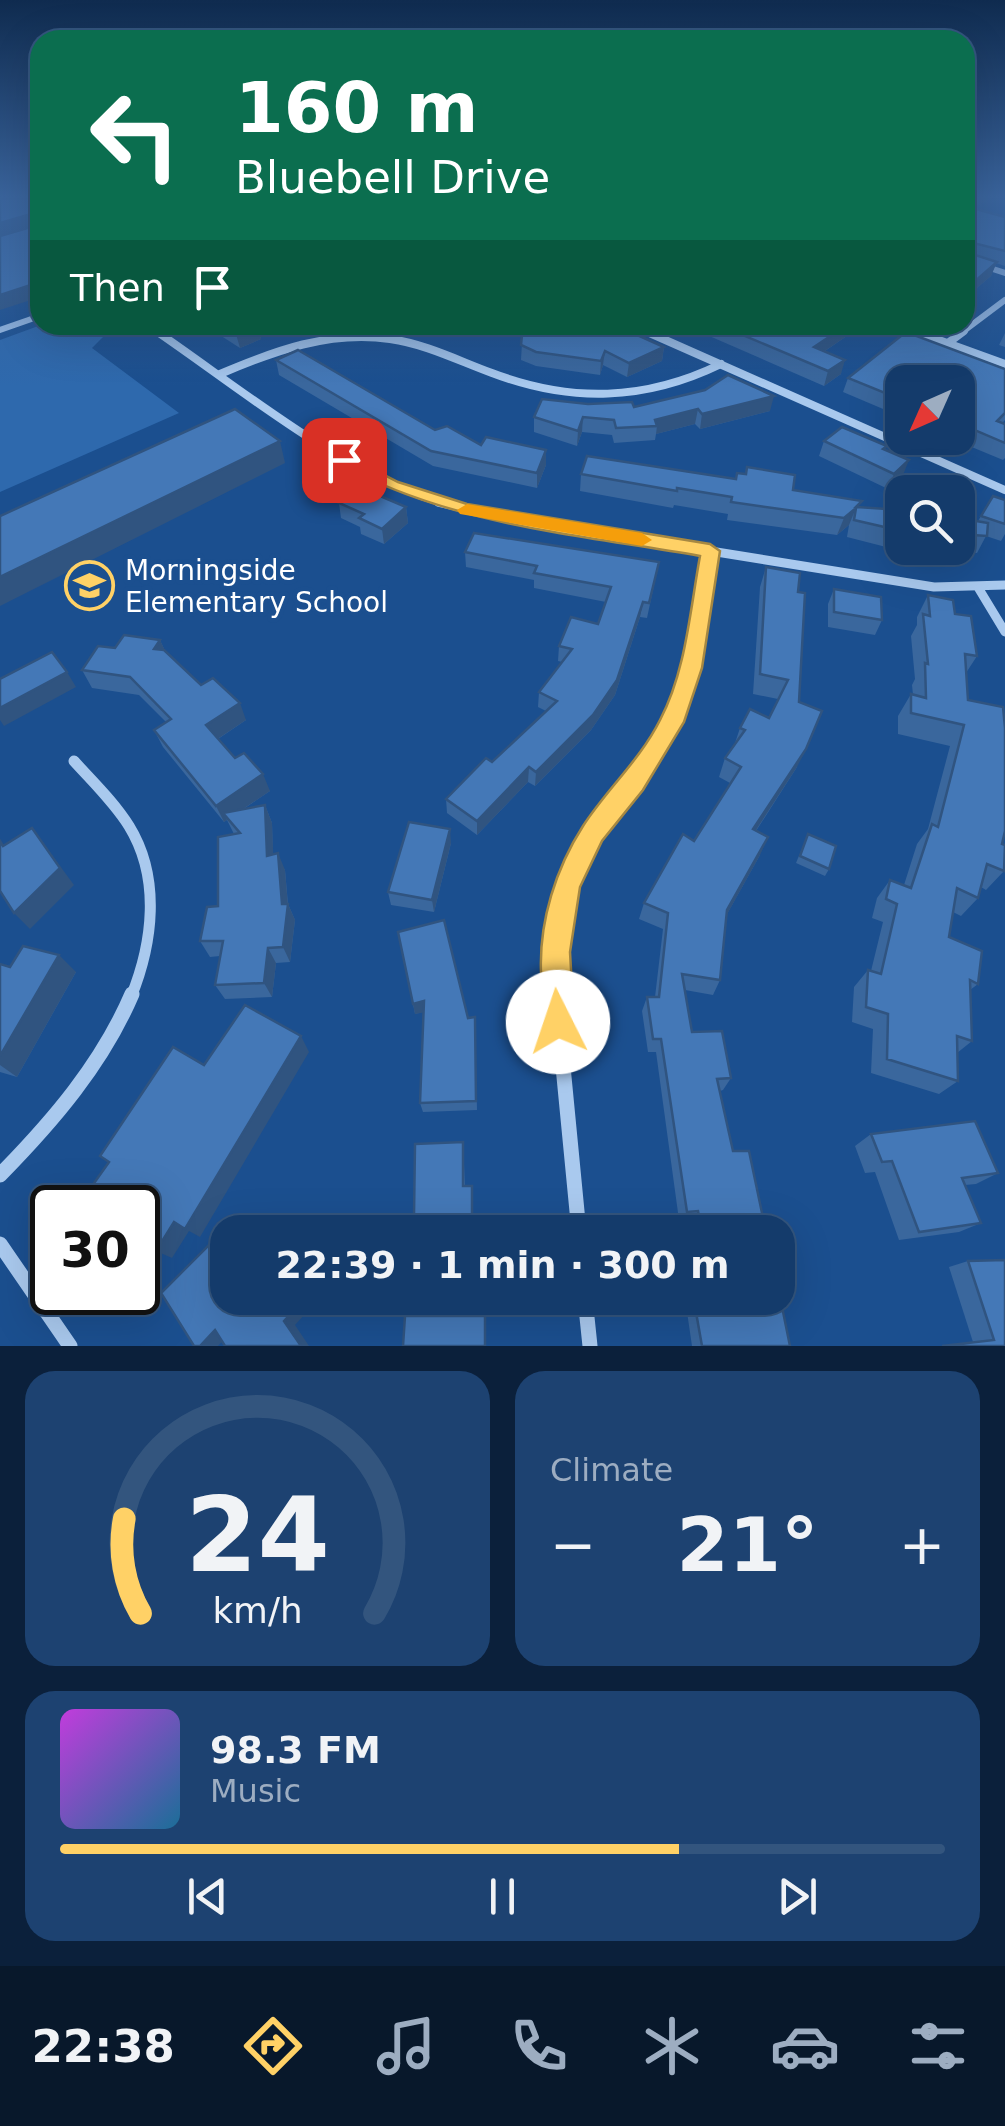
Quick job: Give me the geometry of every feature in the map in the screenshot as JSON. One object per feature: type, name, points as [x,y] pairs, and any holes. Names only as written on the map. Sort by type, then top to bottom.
[{"type":"street","points":[[975,263],[1005,273]]},
{"type":"street","points":[[975,323],[1005,300]]},
{"type":"street","points":[[0,330],[30,320]]},
{"type":"street","points":[[162,335],[344,460],[407,492],[491,515],[934,587],[1005,585]]},
{"type":"street","points":[[655,335],[1005,490]]},
{"type":"street","points":[[924,335],[1005,364]]},
{"type":"street","points":[[948,344],[960,335]]},
{"type":"street","points":[[220,374],[280,349],[343,337],[376,337],[417,345],[514,382],[577,396],[664,389],[721,364]]},
{"type":"street","points":[[577,1215],[555,986],[558,919],[578,858],[656,751],[678,708],[691,668],[710,551]]},
{"type":"street","points":[[979,588],[1005,632]]},
{"type":"street","points":[[0,1175],[47,1128],[92,1072],[128,1006],[147,940],[148,881],[138,844],[120,813],[74,761]]},
{"type":"street","points":[[0,1244],[70,1346]]},
{"type":"street","points":[[587,1315],[590,1346]]},
{"type":"shaded area","points":[[30,329],[30,335],[105,335],[92,348],[179,413],[0,492],[0,340]]},
{"type":"building","points":[[0,261],[30,261],[30,285],[0,295]]},
{"type":"building","points":[[975,261],[997,262],[975,281]]},
{"type":"building","points":[[522,335],[637,335],[664,347],[629,363],[605,351],[601,361],[536,352],[521,345]]},
{"type":"building","points":[[743,335],[832,335],[814,347],[845,360],[828,371]]},
{"type":"building","points":[[902,335],[914,335],[1005,369],[1005,413],[997,421],[1005,424],[1005,443],[975,430],[975,365],[885,365],[885,393],[848,378]]},
{"type":"building","points":[[298,350],[435,430],[447,426],[481,445],[486,437],[546,450],[537,473],[431,451],[276,360]]},
{"type":"building","points":[[728,375],[774,396],[702,414],[698,409],[655,420],[657,426],[616,428],[614,420],[583,417],[578,431],[534,417],[542,399],[588,404],[632,402],[634,407],[705,390]]},
{"type":"building","points":[[235,409],[280,441],[0,577],[0,516]]},
{"type":"building","points":[[842,427],[885,445],[885,455],[909,460],[894,474],[824,441]]},
{"type":"building","points":[[587,456],[736,479],[737,473],[746,474],[747,467],[795,475],[793,490],[862,501],[856,507],[885,509],[885,527],[854,520],[856,508],[844,518],[581,474]]},
{"type":"building","points":[[359,487],[406,507],[382,529],[359,518],[364,514],[339,503]]},
{"type":"building","points":[[993,496],[1005,500],[1005,524],[981,516]]},
{"type":"building","points":[[975,521],[988,523],[987,536],[975,535]]},
{"type":"building","points":[[474,533],[659,562],[649,603],[643,602],[617,680],[593,715],[536,772],[529,767],[477,821],[446,799],[486,758],[492,762],[557,701],[539,692],[572,649],[559,646],[571,617],[598,624],[611,587],[534,573],[537,566],[465,552]]},
{"type":"building","points":[[766,567],[800,573],[798,592],[805,593],[799,702],[822,711],[806,749],[753,829],[768,837],[727,910],[720,980],[682,974],[692,1032],[722,1031],[731,1078],[717,1079],[733,1151],[749,1151],[762,1215],[699,1215],[698,1211],[687,1212],[661,1039],[653,1039],[647,997],[659,997],[668,913],[644,903],[683,834],[694,841],[741,767],[725,758],[745,730],[740,728],[750,709],[769,718],[788,680],[760,674]]},
{"type":"building","points":[[834,589],[881,597],[882,620],[834,612]]},
{"type":"building","points":[[928,595],[953,600],[955,614],[971,616],[977,656],[965,654],[968,700],[1003,707],[1005,728],[1004,871],[987,864],[978,898],[957,888],[949,937],[982,951],[978,984],[970,980],[972,1041],[957,1036],[958,1081],[887,1059],[888,1014],[866,1007],[868,970],[881,974],[897,904],[886,899],[890,880],[911,888],[932,824],[938,827],[964,725],[911,713],[911,694],[926,698],[925,663],[928,664],[923,614],[930,616]]},
{"type":"building","points":[[124,635],[160,640],[154,649],[164,650],[201,685],[213,678],[240,703],[206,725],[235,758],[244,753],[263,774],[216,806],[154,730],[171,719],[130,677],[82,670],[98,646],[115,648]]},
{"type":"building","points":[[52,652],[67,672],[0,708],[0,679]]},
{"type":"building","points":[[265,805],[267,856],[278,853],[282,904],[288,904],[283,947],[268,948],[264,983],[215,985],[223,941],[200,941],[207,907],[218,906],[218,837],[240,833],[223,813]]},
{"type":"building","points":[[409,822],[450,829],[432,900],[388,892]]},
{"type":"building","points":[[32,828],[60,868],[14,913],[0,891],[0,841],[3,846]]},
{"type":"building","points":[[808,834],[836,846],[829,869],[800,856]]},
{"type":"building","points":[[444,920],[468,1018],[475,1017],[476,1101],[420,1103],[424,1001],[413,1004],[398,932]]},
{"type":"building","points":[[23,946],[59,955],[0,1056],[0,964],[10,967]]},
{"type":"building","points":[[245,1005],[301,1036],[185,1229],[174,1222],[160,1245],[160,1185],[93,1185],[109,1162],[100,1156],[173,1047],[204,1065]]},
{"type":"building","points":[[975,1121],[998,1173],[962,1178],[981,1223],[919,1232],[892,1161],[882,1162],[871,1134]]},
{"type":"building","points":[[463,1142],[463,1186],[472,1186],[472,1215],[414,1215],[415,1144]]},
{"type":"building","points":[[210,1244],[210,1315],[290,1315],[284,1321],[301,1346],[225,1346],[215,1330],[200,1346],[194,1346],[161,1293]]},
{"type":"building","points":[[1005,1260],[1005,1346],[942,1346],[994,1340],[968,1261]]},
{"type":"building","points":[[696,1315],[784,1315],[790,1346],[702,1346]]},
{"type":"building","points":[[405,1316],[485,1316],[485,1346],[403,1346]]},
{"type":"slow traffic","points":[[467,510],[642,540]]},
{"type":"place","name":"Morningside Elementary School","points":[[90,586]]},
{"type":"route","points":[[344,460],[392,486],[464,509],[710,551],[691,668],[672,722],[634,782],[593,833],[567,886],[555,952],[558,1022]]}]
